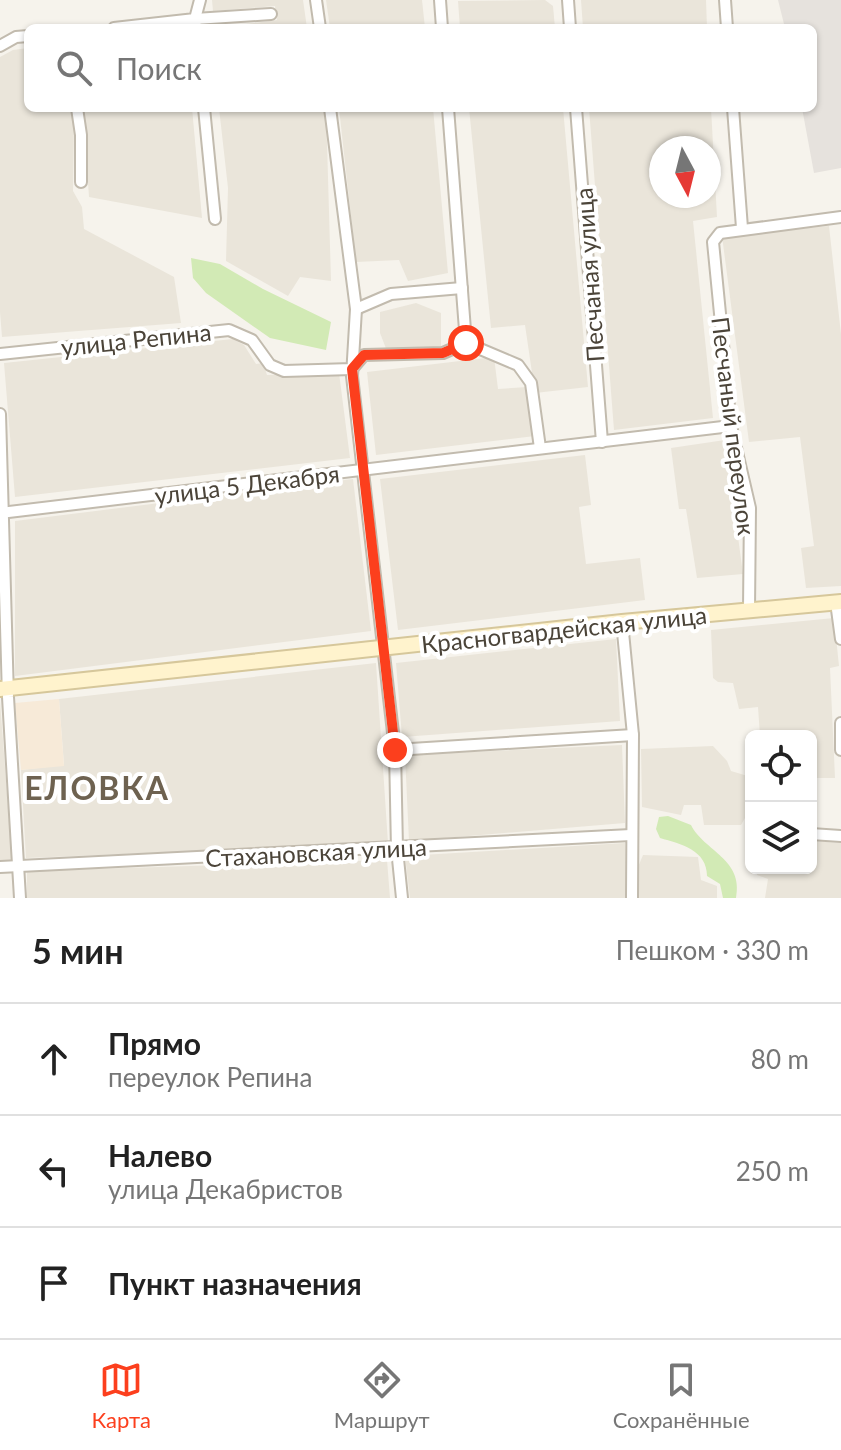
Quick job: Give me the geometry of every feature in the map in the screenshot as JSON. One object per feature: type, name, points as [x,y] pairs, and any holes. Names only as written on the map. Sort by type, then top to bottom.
[{"type":"main road","name":"Красногвардейская улица","points":[[4,688],[839,602]]},
{"type":"street","points":[[200,0],[195,23],[271,14]]},
{"type":"street","points":[[316,0],[319,24]]},
{"type":"street","points":[[440,0],[442,24]]},
{"type":"street","points":[[568,0],[570,24]]},
{"type":"street","points":[[725,0],[727,24]]},
{"type":"street","points":[[0,46],[24,36]]},
{"type":"street","points":[[78,112],[81,182]]},
{"type":"street","points":[[204,112],[215,219]]},
{"type":"street","points":[[331,112],[356,309],[352,369],[395,750],[397,849],[402,898]]},
{"type":"street","points":[[448,112],[466,343]]},
{"type":"street","name":"Песчаная улица","points":[[576,112],[602,442]]},
{"type":"street","points":[[733,112],[742,228],[841,217]]},
{"type":"street","name":"Песчаный переулок","points":[[742,228],[720,233],[713,242],[731,426],[750,508],[749,609]]},
{"type":"street","points":[[356,309],[391,294],[462,288]]},
{"type":"street","name":"улица Репина","points":[[0,354],[229,330],[252,340],[270,365],[284,371],[352,369]]},
{"type":"street","points":[[352,369],[364,355],[443,353],[466,343],[518,365],[531,383],[540,448]]},
{"type":"street","points":[[0,414],[4,688],[20,866],[20,898]]},
{"type":"street","name":"улица 5 Декабря","points":[[2,512],[731,426]]},
{"type":"street","points":[[839,602],[841,639]]},
{"type":"street","points":[[622,622],[633,735],[632,898]]},
{"type":"street","points":[[841,723],[841,750]]},
{"type":"street","points":[[395,750],[633,735]]},
{"type":"street","points":[[817,834],[841,836]]},
{"type":"street","name":"Стахановская улица","points":[[0,867],[631,835]]},
{"type":"shaded area","points":[[212,0],[303,0],[306,24],[246,24],[277,20],[275,6],[213,11]]},
{"type":"shaded area","points":[[326,0],[422,0],[425,24],[329,24]]},
{"type":"shaded area","points":[[545,0],[553,6],[555,24],[460,24],[458,1]]},
{"type":"shaded area","points":[[581,0],[706,0],[707,24],[583,24]]},
{"type":"shaded area","points":[[778,0],[841,0],[841,168],[814,173],[803,112],[817,112],[817,24],[784,24]]},
{"type":"shaded area","points":[[24,49],[24,112],[72,112],[73,191],[82,207],[84,229],[174,277],[181,323],[2,337],[0,57]]},
{"type":"shaded area","points":[[83,112],[192,112],[202,218],[89,197]]},
{"type":"shaded area","points":[[219,112],[326,112],[331,281],[300,277],[288,296],[226,261],[228,188]]},
{"type":"shaded area","points":[[339,112],[433,112],[448,273],[408,281],[399,260],[356,262]]},
{"type":"shaded area","points":[[469,112],[563,112],[588,387],[535,393],[525,325],[491,328]]},
{"type":"shaded area","points":[[589,112],[711,112],[713,136],[649,136],[649,208],[717,208],[717,217],[693,221],[713,418],[614,430]]},
{"type":"shaded area","points":[[829,226],[841,334],[841,586],[806,588],[801,548],[814,546],[800,437],[749,442],[722,236]]},
{"type":"shaded area","points":[[416,303],[441,313],[441,347],[387,351],[380,333],[380,312]]},
{"type":"shaded area","points":[[233,339],[244,345],[256,364],[263,363],[267,375],[339,373],[350,458],[15,497],[4,363]]},
{"type":"shaded area","points":[[494,357],[498,389],[527,387],[535,436],[376,455],[367,372]]},
{"type":"shaded area","points":[[725,440],[743,574],[697,578],[686,509],[679,509],[671,448]]},
{"type":"shaded area","points":[[585,455],[591,505],[579,507],[586,564],[640,558],[645,600],[398,630],[380,479]]},
{"type":"shaded area","points":[[353,479],[371,631],[15,676],[15,521]]},
{"type":"shaded area","points":[[834,618],[839,666],[830,668],[835,778],[817,778],[817,730],[760,730],[758,707],[739,709],[733,683],[718,682],[713,678],[711,630]]},
{"type":"shaded area","points":[[616,639],[620,721],[402,737],[396,663]]},
{"type":"shaded area","points":[[376,663],[388,843],[26,858],[21,770],[64,765],[59,699]]},
{"type":"shaded area","points":[[59,699],[64,766],[21,770],[15,703]]},
{"type":"shaded area","points":[[0,701],[12,860],[0,861]]},
{"type":"shaded area","points":[[622,745],[625,823],[409,841],[405,755]]},
{"type":"shaded area","points":[[713,746],[727,761],[731,771],[745,775],[745,818],[741,825],[704,825],[701,805],[684,805],[681,815],[642,807],[641,749]]},
{"type":"shaded area","points":[[817,841],[841,843],[841,898],[765,898],[768,879],[757,875],[817,874]]},
{"type":"shaded area","points":[[625,843],[626,898],[410,898],[405,856]]},
{"type":"shaded area","points":[[643,855],[698,857],[701,880],[717,886],[717,898],[639,898],[638,867]]},
{"type":"shaded area","points":[[387,860],[390,898],[27,898],[27,871]]},
{"type":"green space","points":[[191,258],[220,264],[331,322],[326,350],[270,338],[206,293],[193,278]]},
{"type":"green space","points":[[668,816],[691,825],[729,865],[737,885],[736,898],[723,898],[720,884],[707,876],[706,867],[698,854],[660,838],[656,829],[659,817]]},
{"type":"district","name":"ЕЛОВКА","points":[[97,787]]},
{"type":"route","points":[[395,750],[352,369],[364,355],[443,353],[466,343]]}]
